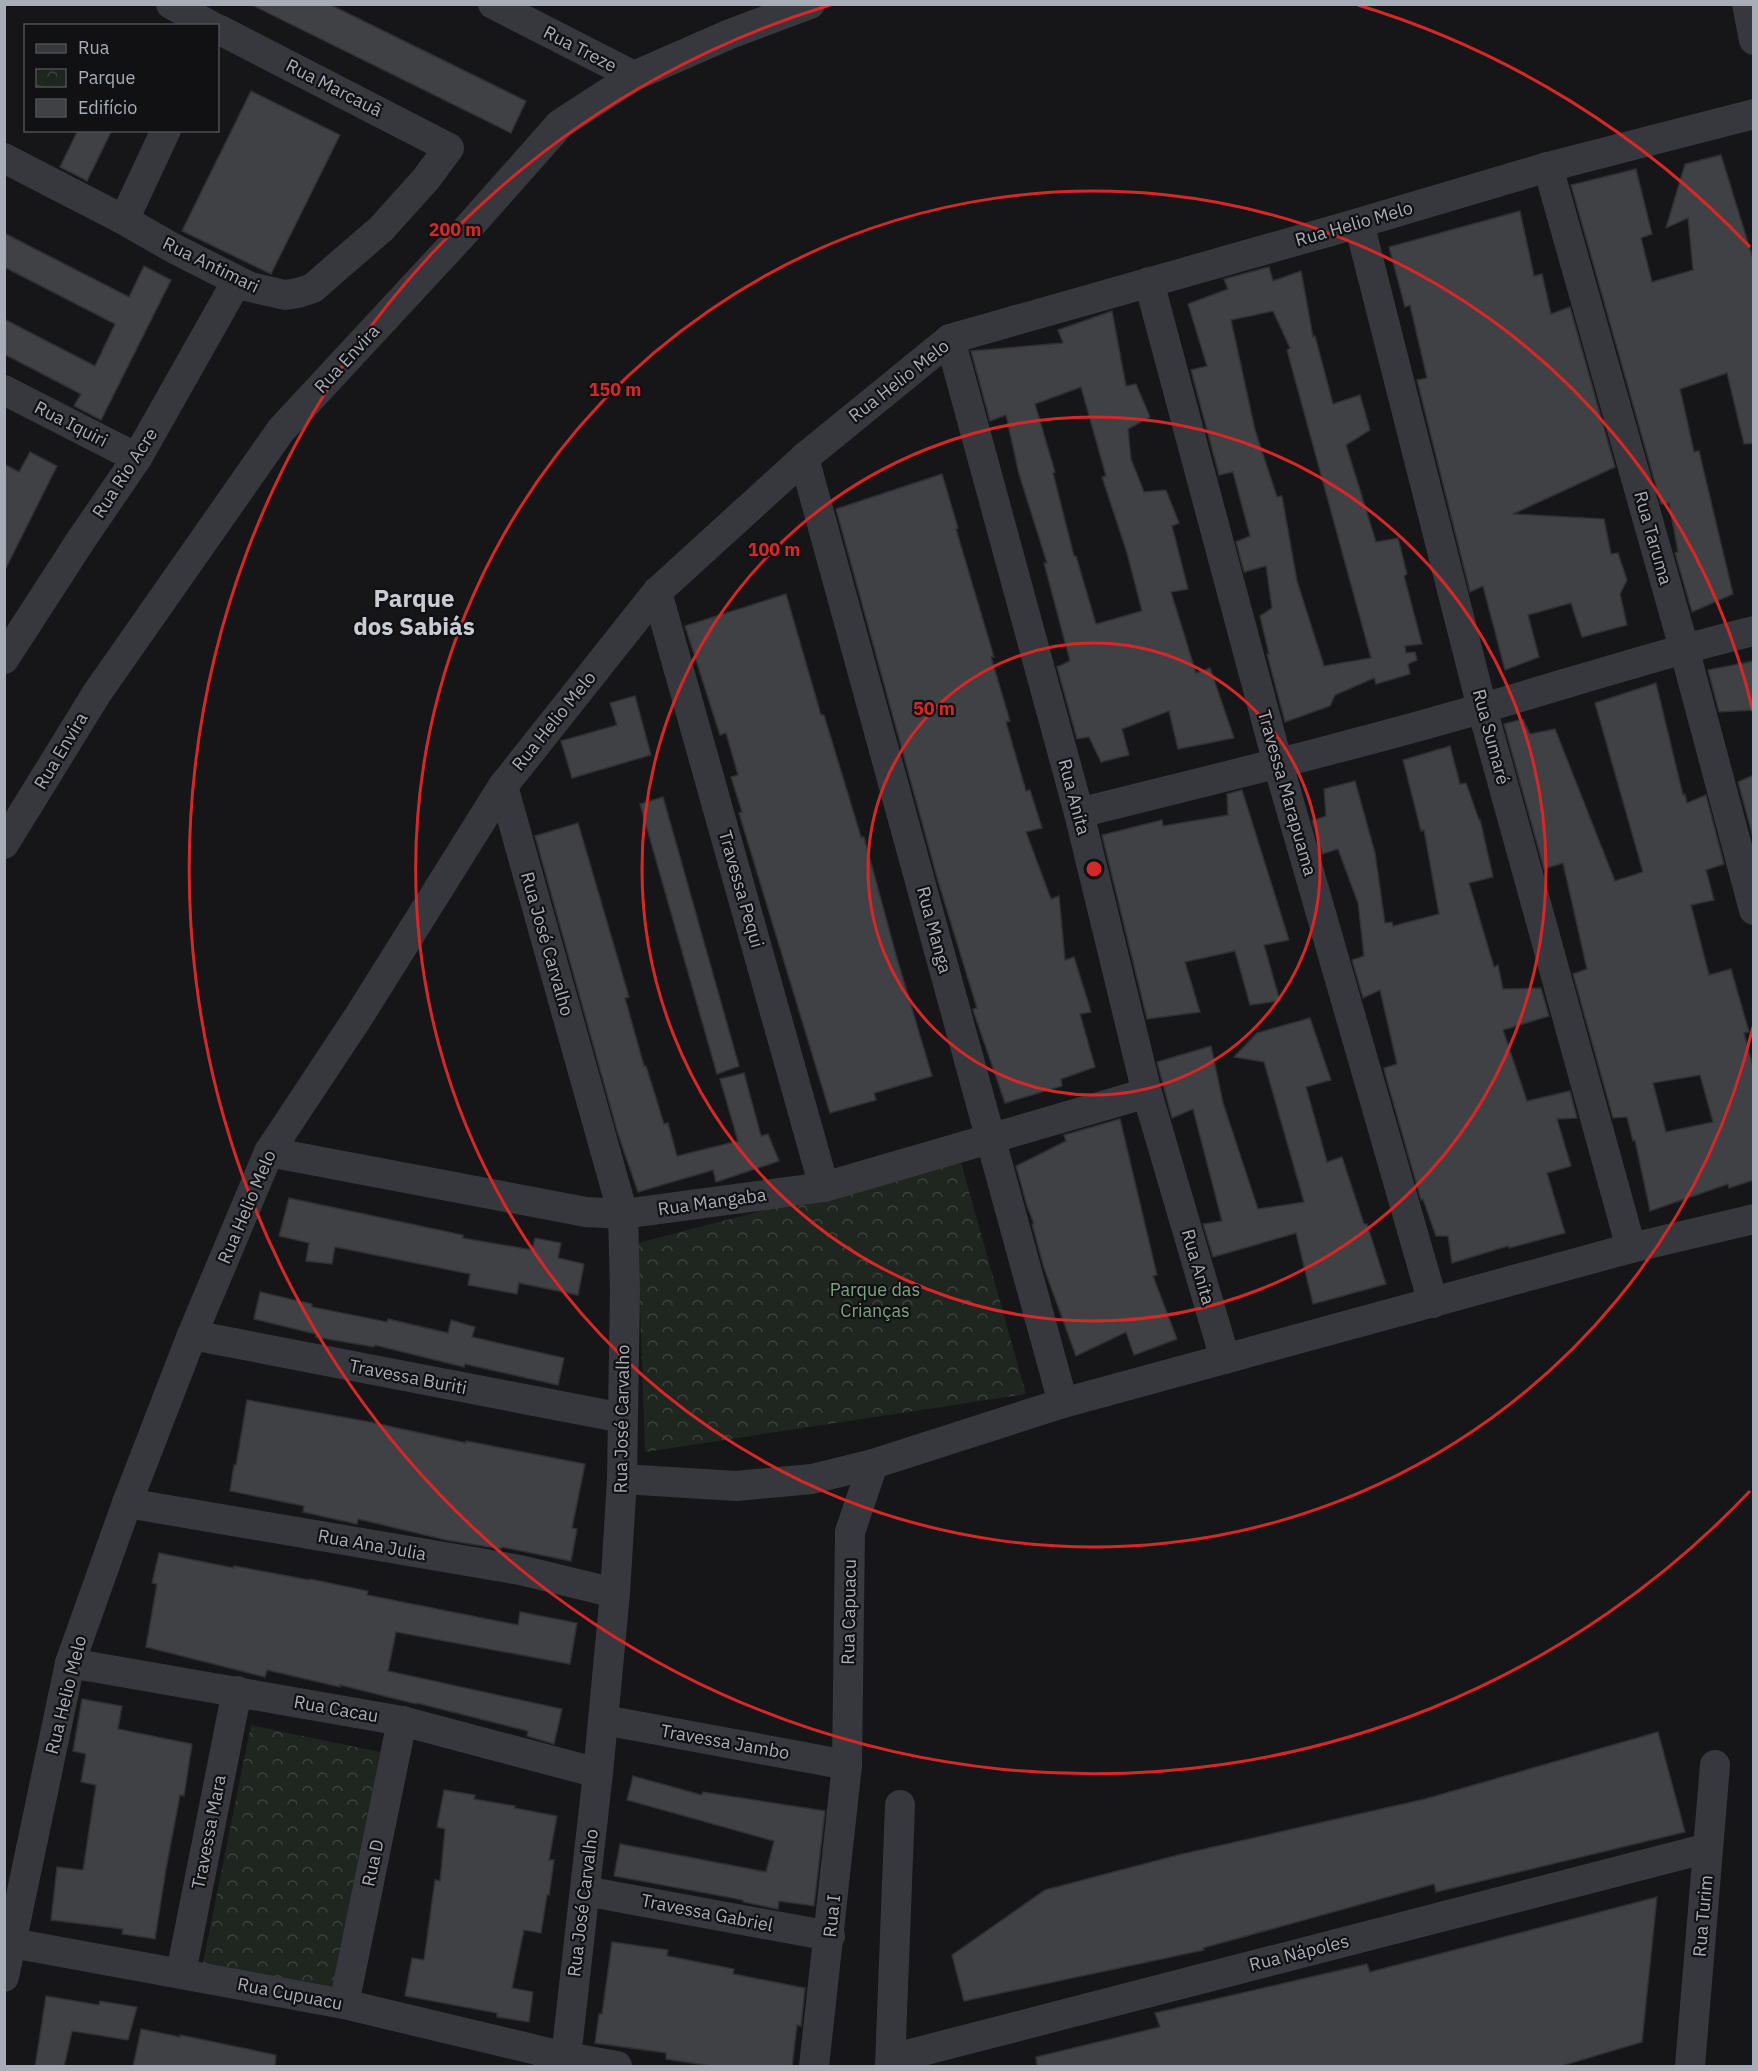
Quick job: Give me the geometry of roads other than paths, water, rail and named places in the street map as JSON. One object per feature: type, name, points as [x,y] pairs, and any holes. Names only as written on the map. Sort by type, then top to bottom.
[{"type":"street","points":[[171,4],[207,24]]},
{"type":"street","name":"Rua Treze","points":[[493,4],[634,76]]},
{"type":"street","name":"Rua Envira","points":[[4,844],[97,693],[281,430],[460,237],[560,124],[634,76],[730,34],[810,4]]},
{"type":"street","points":[[1746,4],[1754,40]]},
{"type":"street","name":"Rua Marcauã","points":[[219,30],[449,148]]},
{"type":"street","name":"Rua Helio Melo","points":[[4,1977],[70,1663],[127,1503],[192,1335],[269,1152],[359,1016],[503,786],[657,592],[804,458],[950,339],[1548,167],[1754,114]]},
{"type":"street","points":[[124,220],[165,132]]},
{"type":"street","name":"Rua Antimari","points":[[4,158],[237,281],[261,291],[285,295],[313,288],[381,228],[426,179],[449,148]]},
{"type":"street","name":"Rua Taruma","points":[[1548,167],[1684,648],[1754,910]]},
{"type":"street","name":"Rua Sumaré","points":[[1359,223],[1482,708],[1631,1248]]},
{"type":"street","name":"Rua Rio Acre","points":[[10,641],[137,458],[237,281]]},
{"type":"street","name":"Travessa Marapuama","points":[[1149,282],[1278,764],[1433,1303]]},
{"type":"street","name":"Rua Anita","points":[[950,339],[1079,813],[1147,1093],[1225,1359]]},
{"type":"street","name":"Rua Iquiri","points":[[4,390],[137,458]]},
{"type":"street","name":"Rua Manga","points":[[804,458],[1063,1403]]},
{"type":"street","name":"Travessa Pequi","points":[[657,592],[824,1187]]},
{"type":"street","points":[[1079,813],[1278,764],[1482,708],[1684,648],[1754,631]]},
{"type":"street","name":"Rua José Carvalho","points":[[503,786],[623,1214],[625,1291],[622,1479],[615,1593],[604,1720],[565,2062]]},
{"type":"street","name":"Rua Mangaba","points":[[269,1152],[586,1212],[623,1214],[824,1187],[1147,1093]]},
{"type":"street","points":[[622,1479],[736,1486],[812,1479],[873,1464],[1063,1403],[1631,1248],[1754,1219]]},
{"type":"street","name":"Travessa Buriti","points":[[192,1335],[623,1419]]},
{"type":"street","name":"Rua Capuacu","points":[[847,1765],[850,1532],[873,1464]]},
{"type":"street","name":"Rua Ana Julia","points":[[127,1503],[520,1570],[615,1593]]},
{"type":"street","name":"Rua Cacau","points":[[70,1663],[402,1721],[598,1773]]},
{"type":"street","name":"Travessa Mara","points":[[181,1974],[237,1691]]},
{"type":"street","name":"Travessa Jambo","points":[[604,1720],[847,1765]]},
{"type":"street","name":"Rua D","points":[[344,2004],[402,1721]]},
{"type":"street","name":"Rua I","points":[[814,2067],[847,1765]]},
{"type":"street","name":"Rua Turim","points":[[1690,2067],[1715,1765]]},
{"type":"street","points":[[890,2063],[900,1805]]},
{"type":"street","name":"Rua Nápoles","points":[[890,2063],[1708,1848]]},
{"type":"street","name":"Travessa Gabriel","points":[[585,1891],[830,1936]]},
{"type":"street","name":"Rua Cupuacu","points":[[12,1943],[344,2004],[565,2062],[617,2067]]},
{"type":"district","name":"Parque dos Sabiás","points":[[414,613]]},
{"type":"park label","name":"Parque das Crianças","points":[[875,1300]]}]
